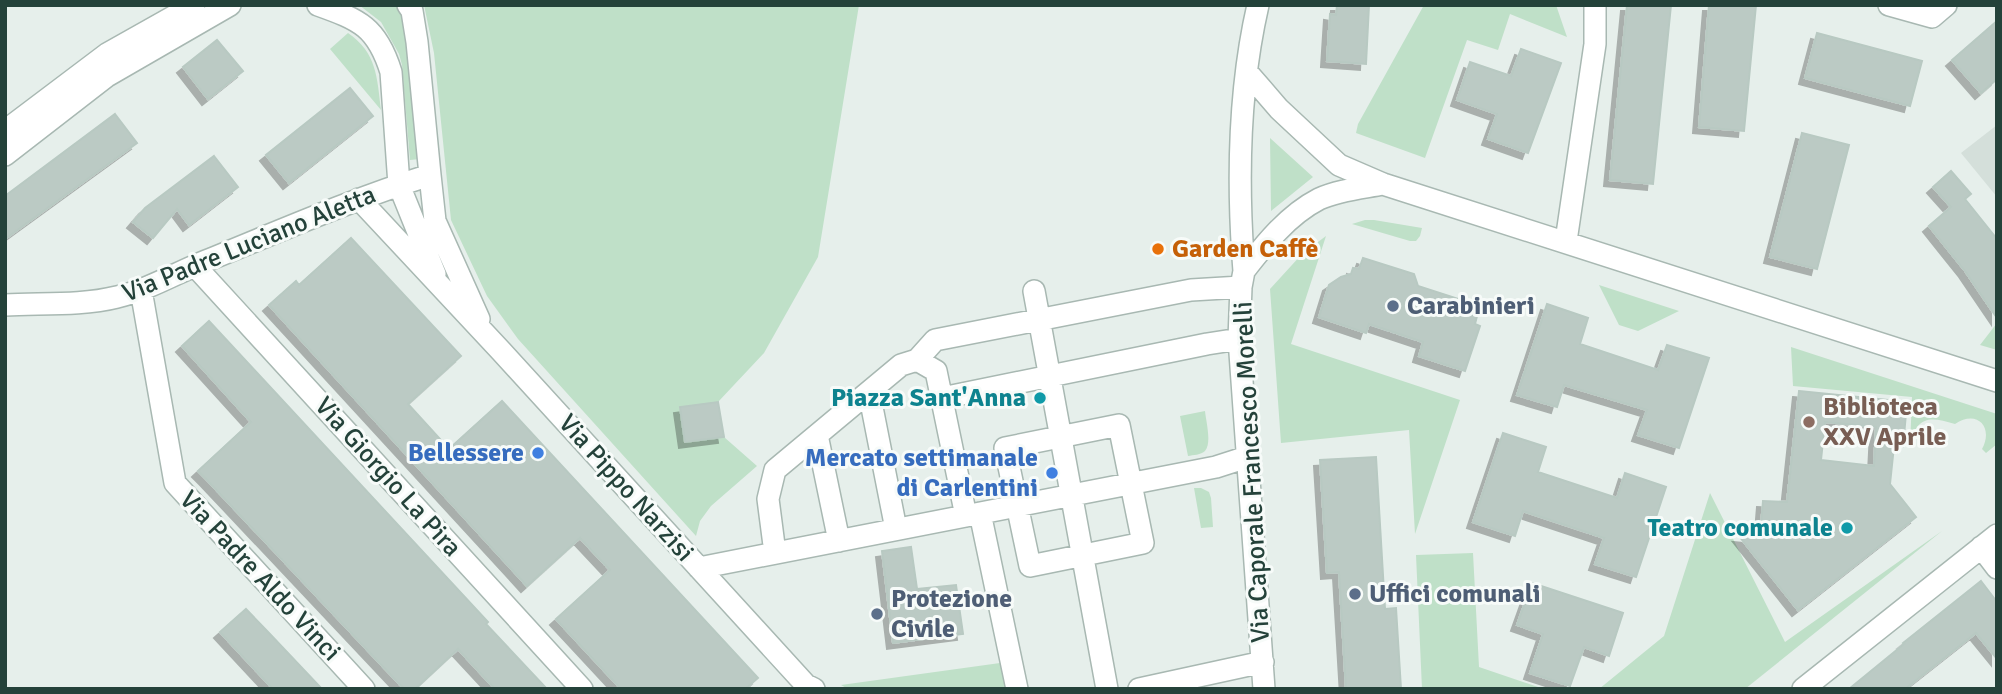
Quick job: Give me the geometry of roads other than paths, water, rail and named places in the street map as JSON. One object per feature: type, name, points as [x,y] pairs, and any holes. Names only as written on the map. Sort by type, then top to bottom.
[{"type":"street","points":[[5,131],[107,54],[194,5]]},
{"type":"street","points":[[5,155],[107,76],[230,5]]},
{"type":"street","name":"Via Padre Luciano Aletta","points":[[5,304],[83,302],[116,298],[399,185],[391,72],[386,57],[378,41],[365,27],[349,16],[318,5]]},
{"type":"street","points":[[408,5],[412,11],[417,42],[436,221],[487,337]]},
{"type":"street","name":"Via Caporale Francesco Morelli","points":[[1258,5],[1251,35],[1239,145],[1243,279],[1239,339],[1264,689]]},
{"type":"street","points":[[1566,242],[1595,44],[1595,5]]},
{"type":"street","points":[[1889,5],[1932,17],[1946,5]]},
{"type":"street","points":[[1247,72],[1279,109],[1339,165],[1383,184],[1997,382]]},
{"type":"street","points":[[430,175],[399,185],[440,286]]},
{"type":"street","points":[[775,553],[768,499],[775,470],[901,365],[917,360],[935,340],[1243,279],[1264,245],[1292,218],[1319,199],[1383,184]]},
{"type":"street","name":"Via Pippo Narzisi","points":[[359,199],[810,688]]},
{"type":"street","name":"Via Giorgio La Pira","points":[[195,266],[582,689]]},
{"type":"street","name":"Via Padre Aldo Vinci","points":[[141,290],[175,483],[364,689]]},
{"type":"street","points":[[1034,291],[1107,689]]},
{"type":"street","points":[[942,398],[1239,339]]},
{"type":"street","points":[[917,360],[936,371],[1017,689]]},
{"type":"street","points":[[869,392],[896,529]]},
{"type":"street","points":[[1119,425],[1143,543],[1030,566],[1005,448],[1061,437],[1119,425]]},
{"type":"street","points":[[817,435],[839,541]]},
{"type":"street","points":[[699,568],[1216,467],[1247,457]]},
{"type":"street","points":[[1802,689],[1989,541],[1997,568]]},
{"type":"street","points":[[1139,689],[1186,684],[1263,662]]},
{"type":"place","name":"Garden Caffè","points":[[1158,249]]},
{"type":"place","name":"Carabinieri","points":[[1393,306]]},
{"type":"place","name":"Piazza Sant'Anna","points":[[1040,398]]},
{"type":"place","name":"Biblioteca XXV Aprile","points":[[1809,422]]},
{"type":"place","name":"Bellessere","points":[[538,453]]},
{"type":"place","name":"Mercato settimanale di Carlentini","points":[[1052,473]]},
{"type":"place","name":"Teatro comunale","points":[[1847,528]]},
{"type":"place","name":"Uffici comunali","points":[[1355,594]]},
{"type":"place","name":"Protezione Civile","points":[[877,614]]}]
